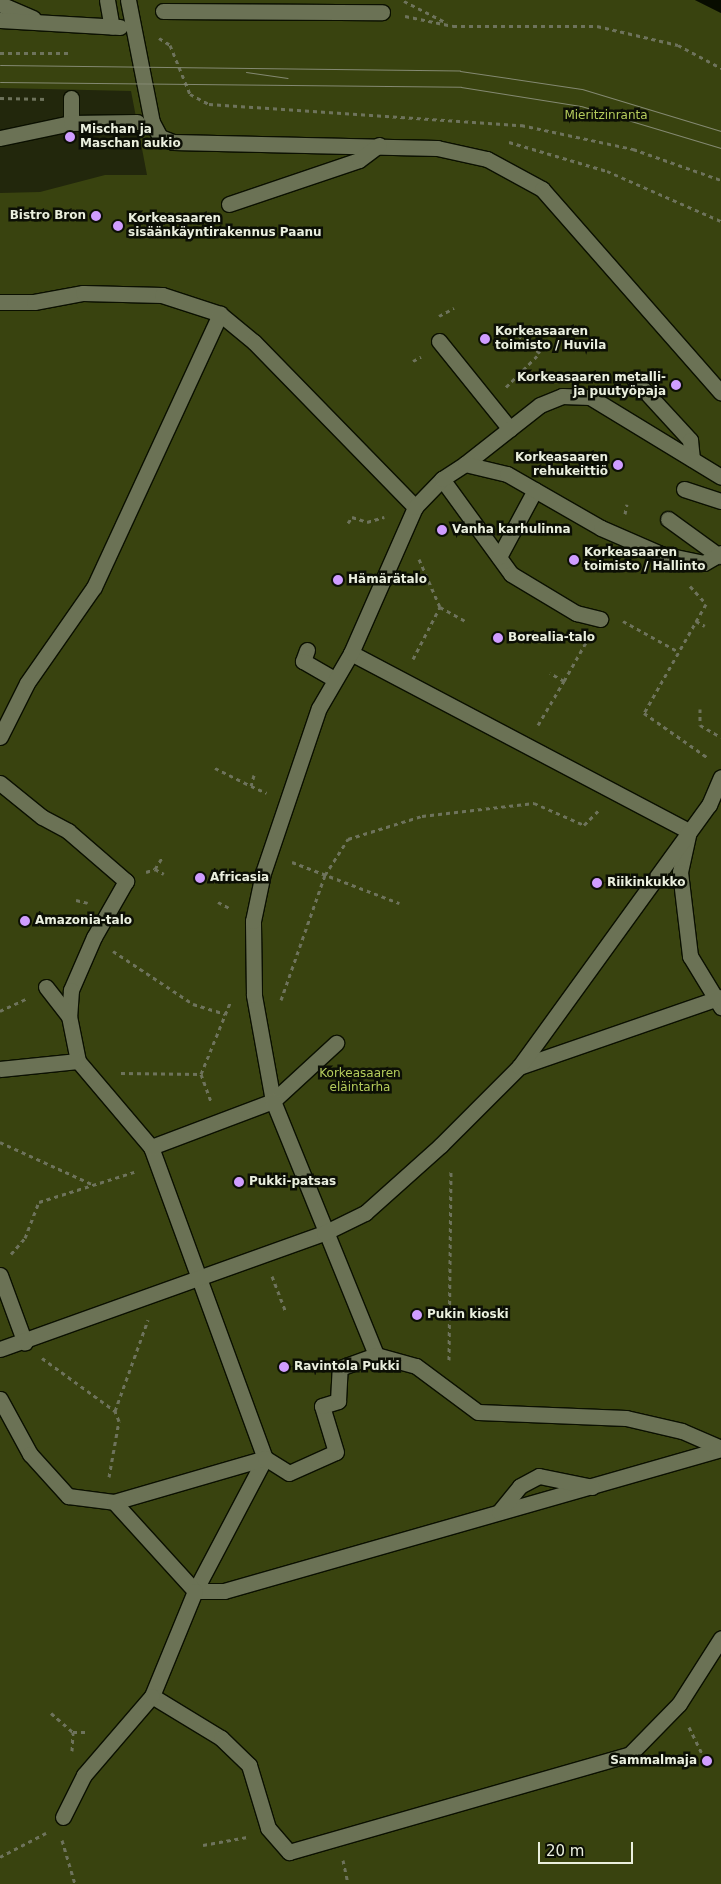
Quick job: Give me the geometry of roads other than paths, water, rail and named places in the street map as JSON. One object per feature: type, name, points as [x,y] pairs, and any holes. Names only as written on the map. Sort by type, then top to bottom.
[{"type":"street","points":[[107,0],[122,29],[152,122],[160,137],[173,142],[379,145],[437,148],[487,159],[542,189],[610,261],[721,392]]},
{"type":"street","points":[[122,29],[128,0]]},
{"type":"street","points":[[182,0],[163,11],[382,12]]},
{"type":"street","points":[[0,4],[39,21]]},
{"type":"street","points":[[0,20],[39,21],[122,29]]},
{"type":"street","points":[[71,98],[71,123]]},
{"type":"street","points":[[0,138],[71,123],[137,122]]},
{"type":"street","points":[[229,204],[359,160],[379,145]]},
{"type":"street","points":[[0,302],[34,302],[83,293],[162,295],[220,314],[254,342],[415,506]]},
{"type":"street","points":[[0,737],[27,683],[94,587],[220,314]]},
{"type":"street","points":[[439,341],[492,402],[510,429]]},
{"type":"street","points":[[634,380],[690,440],[692,459]]},
{"type":"street","points":[[376,1355],[324,1233],[272,1101],[254,995],[253,921],[269,854],[333,678],[351,653],[404,526],[415,506],[442,478],[465,464],[540,405],[562,396],[590,397],[721,477]]},
{"type":"street","points":[[465,464],[507,474],[601,528],[689,564],[720,554]]},
{"type":"street","points":[[442,478],[511,574],[576,613],[600,619]]},
{"type":"street","points":[[684,489],[721,501]]},
{"type":"street","points":[[499,557],[535,490]]},
{"type":"street","points":[[668,518],[720,554]]},
{"type":"street","points":[[307,650],[303,661],[333,678]]},
{"type":"street","points":[[351,653],[404,677],[689,831]]},
{"type":"street","points":[[0,1349],[25,1343],[201,1274],[324,1233],[365,1213],[451,1136],[518,1067],[689,831],[710,806],[721,776]]},
{"type":"street","points":[[0,783],[42,817],[68,831],[126,881],[94,937],[71,990],[69,1016],[78,1061],[151,1147],[159,1164],[201,1274],[264,1458],[288,1473],[336,1452],[335,1439],[322,1406],[338,1401],[340,1368],[376,1355],[416,1366],[486,1414],[626,1418],[682,1431],[721,1449]]},
{"type":"street","points":[[518,1067],[720,1000],[690,956],[680,872],[689,831]]},
{"type":"street","points":[[46,987],[69,1016]]},
{"type":"street","points":[[151,1147],[272,1101],[336,1043]]},
{"type":"street","points":[[0,1069],[78,1061]]},
{"type":"street","points":[[0,1275],[25,1343]]},
{"type":"street","points":[[0,1399],[48,1477],[68,1496],[110,1502],[264,1458]]},
{"type":"street","points":[[110,1502],[195,1591],[224,1591],[721,1449]]},
{"type":"street","points":[[63,1817],[84,1775],[152,1696],[195,1591],[264,1458]]},
{"type":"street","points":[[499,1512],[520,1486],[539,1476],[592,1487]]},
{"type":"street","points":[[152,1696],[221,1738],[249,1765],[268,1828],[289,1852],[630,1754],[678,1704],[721,1638]]},
{"type":"tram line","points":[[0,65],[460,71],[582,89],[721,131]]},
{"type":"tram line","points":[[246,72],[288,78]]},
{"type":"tram line","points":[[0,82],[461,87],[581,106],[721,148]]},
{"type":"place","name":"Mischan ja Maschan aukio","points":[[70,137]]},
{"type":"place","name":"Bistro Bron","points":[[96,216]]},
{"type":"place","name":"Korkeasaaren sisäänkäyntirakennus Paanu","points":[[118,226]]},
{"type":"place","name":"Korkeasaaren toimisto / Huvila","points":[[485,339]]},
{"type":"place","name":"Korkeasaaren metalli- ja puutyöpaja","points":[[676,385]]},
{"type":"place","name":"Korkeasaaren rehukeittiö","points":[[618,465]]},
{"type":"place","name":"Vanha karhulinna","points":[[442,530]]},
{"type":"place","name":"Korkeasaaren toimisto / Hallinto","points":[[574,560]]},
{"type":"place","name":"Hämärätalo","points":[[338,580]]},
{"type":"place","name":"Borealia-talo","points":[[498,638]]},
{"type":"place","name":"Africasia","points":[[200,878]]},
{"type":"place","name":"Riikinkukko","points":[[597,883]]},
{"type":"place","name":"Amazonia-talo","points":[[25,921]]},
{"type":"place","name":"Pukki-patsas","points":[[239,1182]]},
{"type":"place","name":"Pukin kioski","points":[[417,1315]]},
{"type":"place","name":"Ravintola Pukki","points":[[284,1367]]},
{"type":"place","name":"Sammalmaja","points":[[707,1761]]},
{"type":"park label","name":"Mieritzinranta","points":[[606,116]]},
{"type":"park label","name":"Korkeasaaren eläintarha","points":[[360,1081]]}]
